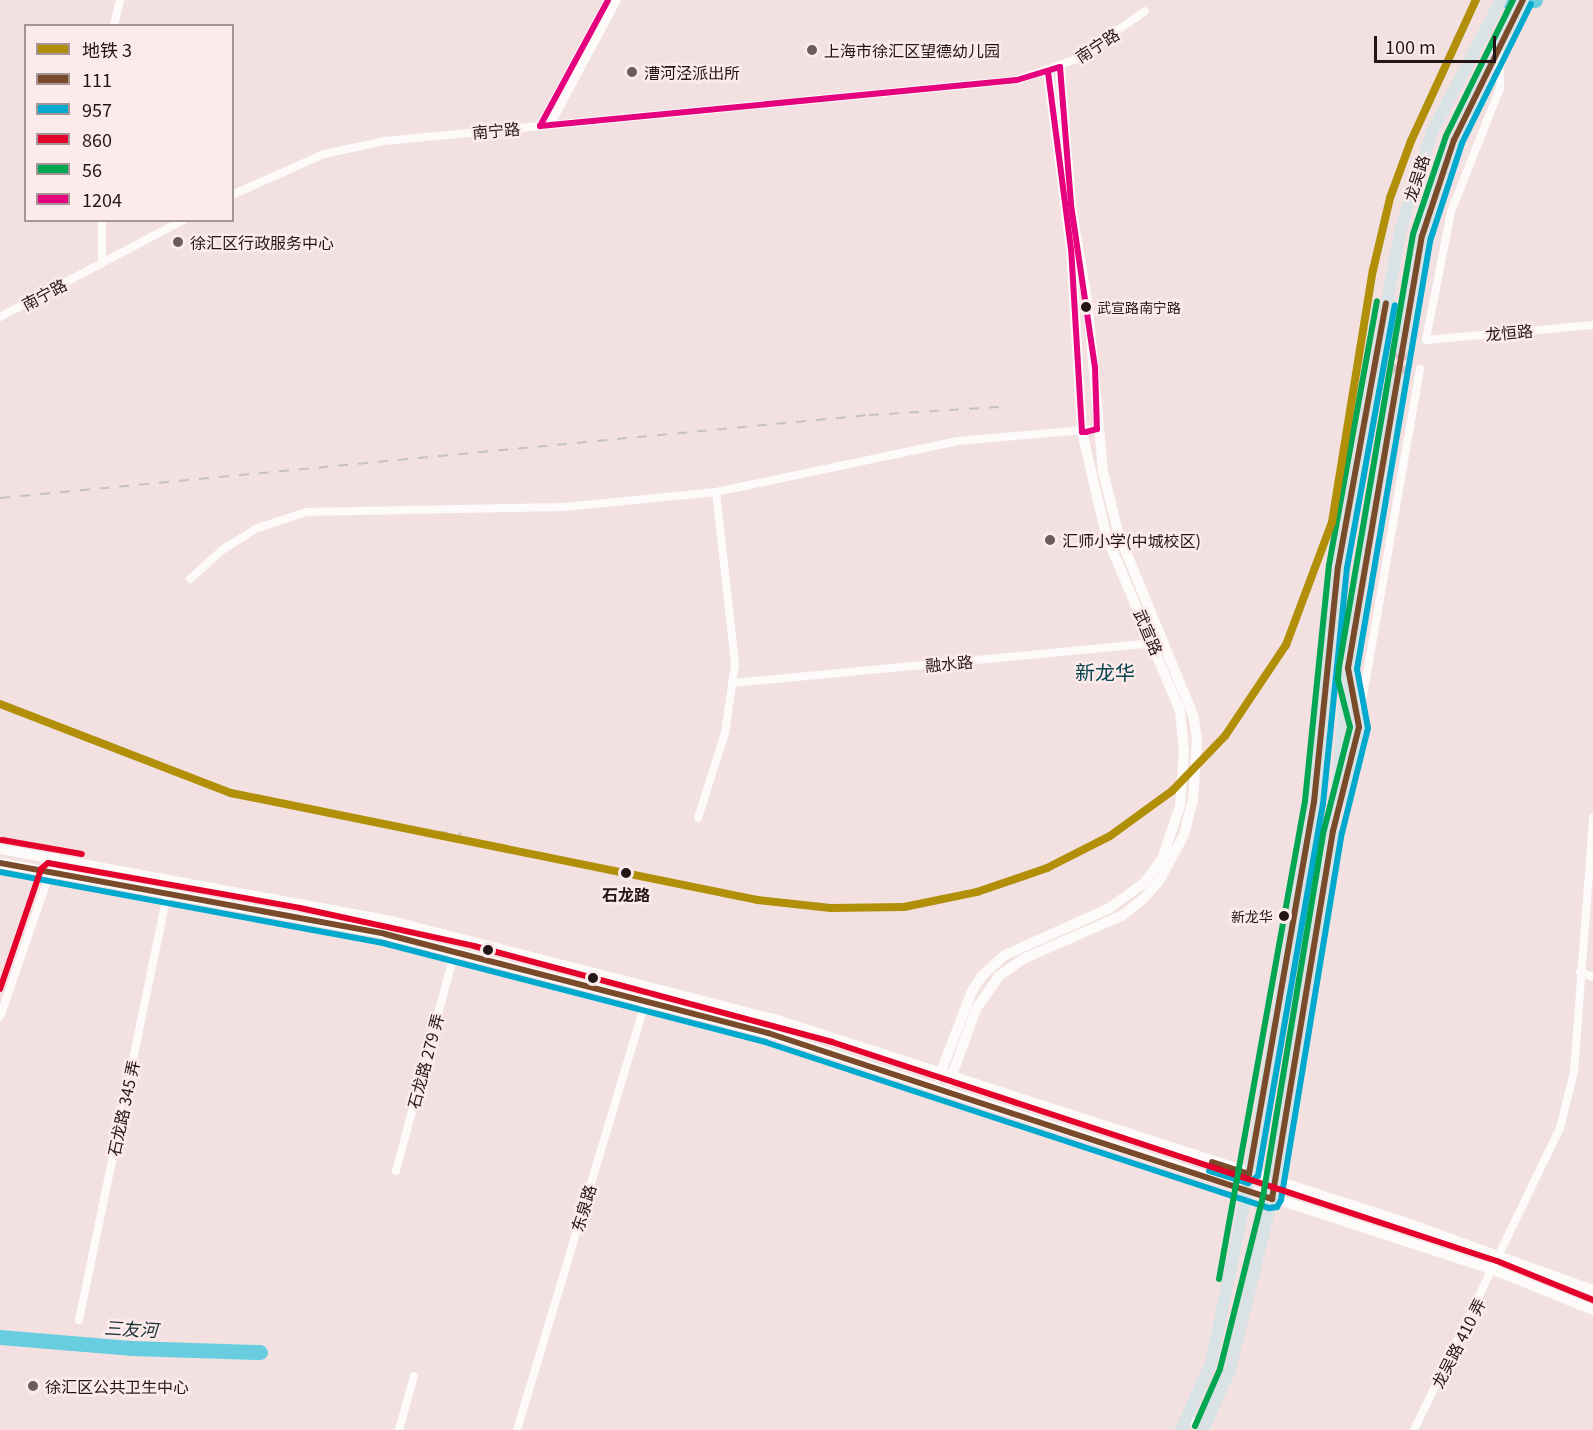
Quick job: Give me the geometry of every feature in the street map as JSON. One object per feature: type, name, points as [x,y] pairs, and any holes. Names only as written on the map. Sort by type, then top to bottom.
[{"type":"main road","name":"龙吴路","points":[[1184,1424],[1211,1363],[1248,1191],[1249,1174],[1314,802],[1338,567],[1400,231],[1432,132],[1501,0]]},
{"type":"main road","name":"龙吴路","points":[[1402,350],[1431,204],[1454,140],[1498,45],[1523,0]]},
{"type":"main road","points":[[942,1088],[952,1074],[976,1009],[998,977],[1023,959],[1123,915],[1143,899],[1159,881],[1184,835],[1193,800],[1197,739],[1193,715],[1159,642],[1111,511],[1097,429],[1095,367],[1080,248],[1071,205],[1060,67]]},
{"type":"main road","name":"武宣路","points":[[942,1088],[940,1071],[971,993],[981,977],[1005,955],[1125,899],[1144,883],[1162,859],[1180,806],[1184,751],[1180,711],[1159,642],[1106,535],[1082,432],[1071,249],[1048,71]]},
{"type":"main road","points":[[1206,1429],[1229,1372],[1272,1199],[1333,831],[1347,679],[1398,377]]},
{"type":"main road","points":[[1333,831],[1359,727],[1358,709],[1347,679]]},
{"type":"main road","points":[[0,849],[388,920],[771,1018],[952,1074],[1501,1256],[1593,1290]]},
{"type":"main road","points":[[0,863],[166,895],[298,917],[454,951],[768,1033],[1494,1270],[1593,1310]]},
{"type":"street","points":[[114,24],[120,0]]},
{"type":"street","points":[[540,126],[608,0]]},
{"type":"street","points":[[550,125],[617,0]]},
{"type":"street","name":"南宁路","points":[[234,194],[295,164],[355,146],[1017,80],[1060,67],[1096,48],[1145,11]]},
{"type":"street","name":"龙恒路","points":[[1498,45],[1500,88],[1451,212],[1426,340],[1593,325]]},
{"type":"street","points":[[102,222],[102,263]]},
{"type":"street","name":"南宁路","points":[[0,317],[179,222]]},
{"type":"street","points":[[1358,709],[1364,696],[1420,369]]},
{"type":"street","points":[[190,579],[222,550],[255,529],[306,512],[564,507],[716,492],[957,441],[1097,429]]},
{"type":"street","points":[[698,818],[725,733],[735,664],[716,492]]},
{"type":"street","name":"融水路","points":[[732,683],[1159,642]]},
{"type":"street","name":"龙吴路 410 弄","points":[[1414,1430],[1501,1256],[1560,1128],[1574,1072],[1593,818]]},
{"type":"street","points":[[0,1017],[55,858]]},
{"type":"street","name":"石龙路 345 弄","points":[[79,1320],[166,895]]},
{"type":"street","name":"石龙路 279 弄","points":[[396,1171],[454,951]]},
{"type":"street","points":[[1580,972],[1593,977]]},
{"type":"street","name":"东泉路","points":[[516,1430],[650,986]]},
{"type":"street","points":[[399,1430],[414,1376]]},
{"type":"street","points":[[1184,1424],[1206,1429]]},
{"type":"waterway","points":[[1504,0],[1535,0]]},
{"type":"waterway","name":"三友河","points":[[0,1337],[130,1348],[260,1352]]},
{"type":"tunnel","points":[[1398,377],[1402,350]]},
{"type":"railway","points":[[0,498],[869,415],[999,407]]},
{"type":"railway","points":[[398,828],[462,834]]},
{"type":"metro line","name":"3","points":[[0,704],[231,793],[758,900],[831,908],[904,907],[977,892],[1047,868],[1110,836],[1172,791],[1225,736],[1286,645],[1332,522],[1373,270],[1390,198],[1411,141],[1476,0]]},
{"type":"transit line","name":"1204","points":[[540,126],[608,0]]},
{"type":"transit line","name":"56","points":[[1195,1426],[1220,1369],[1263,1197],[1324,830],[1350,727],[1338,680],[1339,667],[1413,234],[1446,136],[1513,0]]},
{"type":"transit line","name":"111","points":[[0,863],[385,934],[768,1033],[1272,1199],[1333,831],[1359,727],[1348,668],[1422,236],[1454,140],[1523,0]]},
{"type":"transit line","name":"957","points":[[0,872],[383,943],[765,1042],[1269,1208],[1277,1207],[1281,1200],[1342,833],[1368,728],[1357,669],[1431,238],[1462,143],[1531,4]]},
{"type":"transit line","name":"1204","points":[[540,126],[1017,80],[1060,67],[1071,205],[1095,367],[1097,429],[1086,432],[1082,432],[1071,249],[1048,71]]},
{"type":"transit line","name":"56","points":[[1219,1279],[1305,801],[1329,565],[1377,301]]},
{"type":"transit line","name":"111","points":[[1212,1162],[1249,1174],[1314,802],[1338,567],[1386,303]]},
{"type":"transit line","name":"957","points":[[1209,1171],[1248,1183],[1258,1176],[1323,804],[1347,568],[1395,305]]},
{"type":"transit line","name":"860","points":[[2,840],[82,854]]},
{"type":"transit line","name":"860","points":[[0,989],[41,869],[48,863],[300,908],[474,946],[832,1042],[1497,1261],[1593,1300]]},
{"type":"place","name":"上海市徐汇区望德幼儿园","points":[[812,50]]},
{"type":"place","name":"漕河泾派出所","points":[[632,72]]},
{"type":"place","name":"徐汇区行政服务中心","points":[[178,242]]},
{"type":"place","name":"武宣路南宁路","points":[[1086,307]]},
{"type":"place","name":"汇师小学(中城校区)","points":[[1050,540]]},
{"type":"place","name":"石龙路","points":[[626,873]]},
{"type":"place","name":"新龙华","points":[[1284,916]]},
{"type":"place","name":"徐汇区公共卫生中心","points":[[33,1386]]},
{"type":"district","name":"新龙华","points":[[1105,671]]}]
